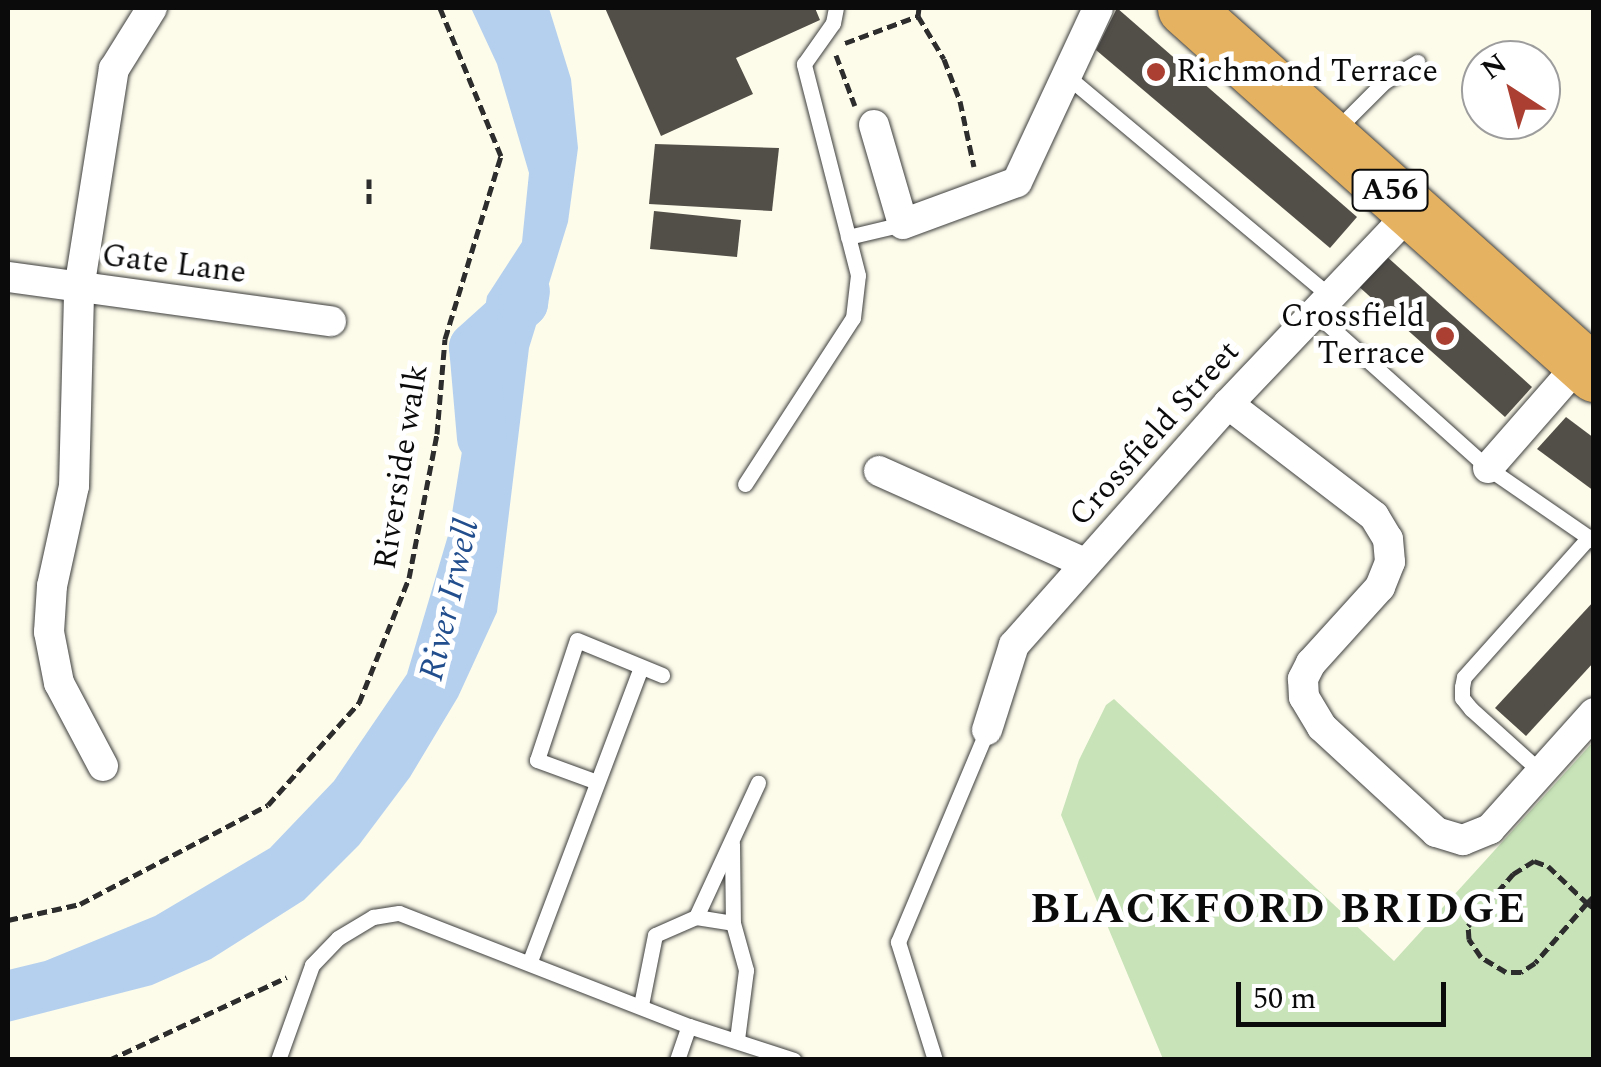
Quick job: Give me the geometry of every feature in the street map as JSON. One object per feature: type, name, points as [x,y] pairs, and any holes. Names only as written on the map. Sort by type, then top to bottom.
[{"type":"highway","name":"A56","points":[[1185,8],[1587,368]]},
{"type":"street","points":[[103,766],[59,683],[49,632],[52,586],[74,486],[79,288],[114,70],[152,8]]},
{"type":"street","points":[[874,125],[903,224],[1016,182],[1098,8]]},
{"type":"street","name":"Crossfield Street","points":[[987,730],[1014,645],[1228,404],[1413,210]]},
{"type":"street","name":"Gate Lane","points":[[8,277],[331,321]]},
{"type":"street","points":[[1488,468],[1587,368]]},
{"type":"street","points":[[1228,404],[1374,516],[1388,540],[1390,562],[1380,587],[1311,664],[1303,678],[1304,697],[1322,727],[1436,832],[1463,840],[1480,836],[1594,713]]},
{"type":"street","points":[[879,471],[1086,564]]},
{"type":"lane","points":[[745,484],[852,318],[858,275],[804,64],[833,23],[836,8]]},
{"type":"lane","points":[[1330,136],[1384,82],[1417,62]]},
{"type":"lane","points":[[1068,77],[1322,304],[1488,468],[1591,539],[1464,678],[1462,686],[1462,698],[1471,710],[1541,772]]},
{"type":"lane","points":[[848,236],[903,224]]},
{"type":"lane","points":[[598,782],[537,760],[577,640],[662,675]]},
{"type":"lane","points":[[530,961],[642,666]]},
{"type":"lane","points":[[933,1059],[898,942],[987,730]]},
{"type":"lane","points":[[696,917],[758,783]]},
{"type":"lane","points":[[732,840],[733,923],[746,970],[736,1038]]},
{"type":"lane","points":[[278,1060],[312,965],[338,938],[373,917],[399,913],[689,1026],[736,1038],[794,1060]]},
{"type":"lane","points":[[641,1005],[656,935],[696,917],[733,923]]},
{"type":"lane","points":[[677,1060],[689,1026]]},
{"type":"path","name":"Riverside walk","points":[[8,920],[80,904],[268,805],[359,703],[409,578],[437,434],[445,339],[501,156],[440,8]]},
{"type":"path","points":[[919,8],[918,16],[944,59],[960,101],[980,195]]},
{"type":"path","points":[[874,125],[858,114],[834,47],[918,16]]},
{"type":"path","points":[[369,179],[369,204]]},
{"type":"path","points":[[1594,896],[1587,903],[1535,962],[1521,972],[1506,972],[1481,956],[1468,939],[1468,926],[1480,911],[1514,874],[1534,861],[1548,866],[1587,903],[1594,908]]},
{"type":"path","points":[[109,1060],[312,965]]},
{"type":"green space","points":[[1114,699],[1394,961],[1593,742],[1593,1059],[1163,1059],[1061,815],[1079,760],[1106,705]]},
{"type":"water","points":[[471,8],[549,8],[571,79],[578,148],[568,222],[529,348],[497,612],[458,697],[410,777],[359,845],[304,900],[211,959],[152,985],[8,1022],[8,970],[45,961],[155,916],[270,848],[334,781],[407,674],[449,532],[487,296],[522,242],[529,173],[497,64]]},
{"type":"building","points":[[605,8],[815,8],[820,20],[736,58],[753,94],[661,136]]},
{"type":"building","points":[[1117,8],[1357,217],[1330,248],[1096,50]]},
{"type":"building","points":[[655,144],[779,148],[772,211],[649,204]]},
{"type":"building","points":[[654,211],[741,220],[737,257],[650,249]]},
{"type":"building","name":"Crossfield Terrace","points":[[1385,255],[1532,387],[1505,417],[1357,285]]},
{"type":"building","points":[[1566,417],[1594,438],[1594,491],[1537,449]]},
{"type":"building","points":[[1594,601],[1594,662],[1526,736],[1495,708]]},
{"type":"waterway","name":"River Irwell","points":[[482,438],[474,347],[523,303],[525,291]]},
{"type":"place","name":"Richmond Terrace","points":[[1156,72]]},
{"type":"place","name":"Crossfield Terrace","points":[[1445,336]]},
{"type":"district","name":"BLACKFORD BRIDGE","points":[[1279,910]]}]
